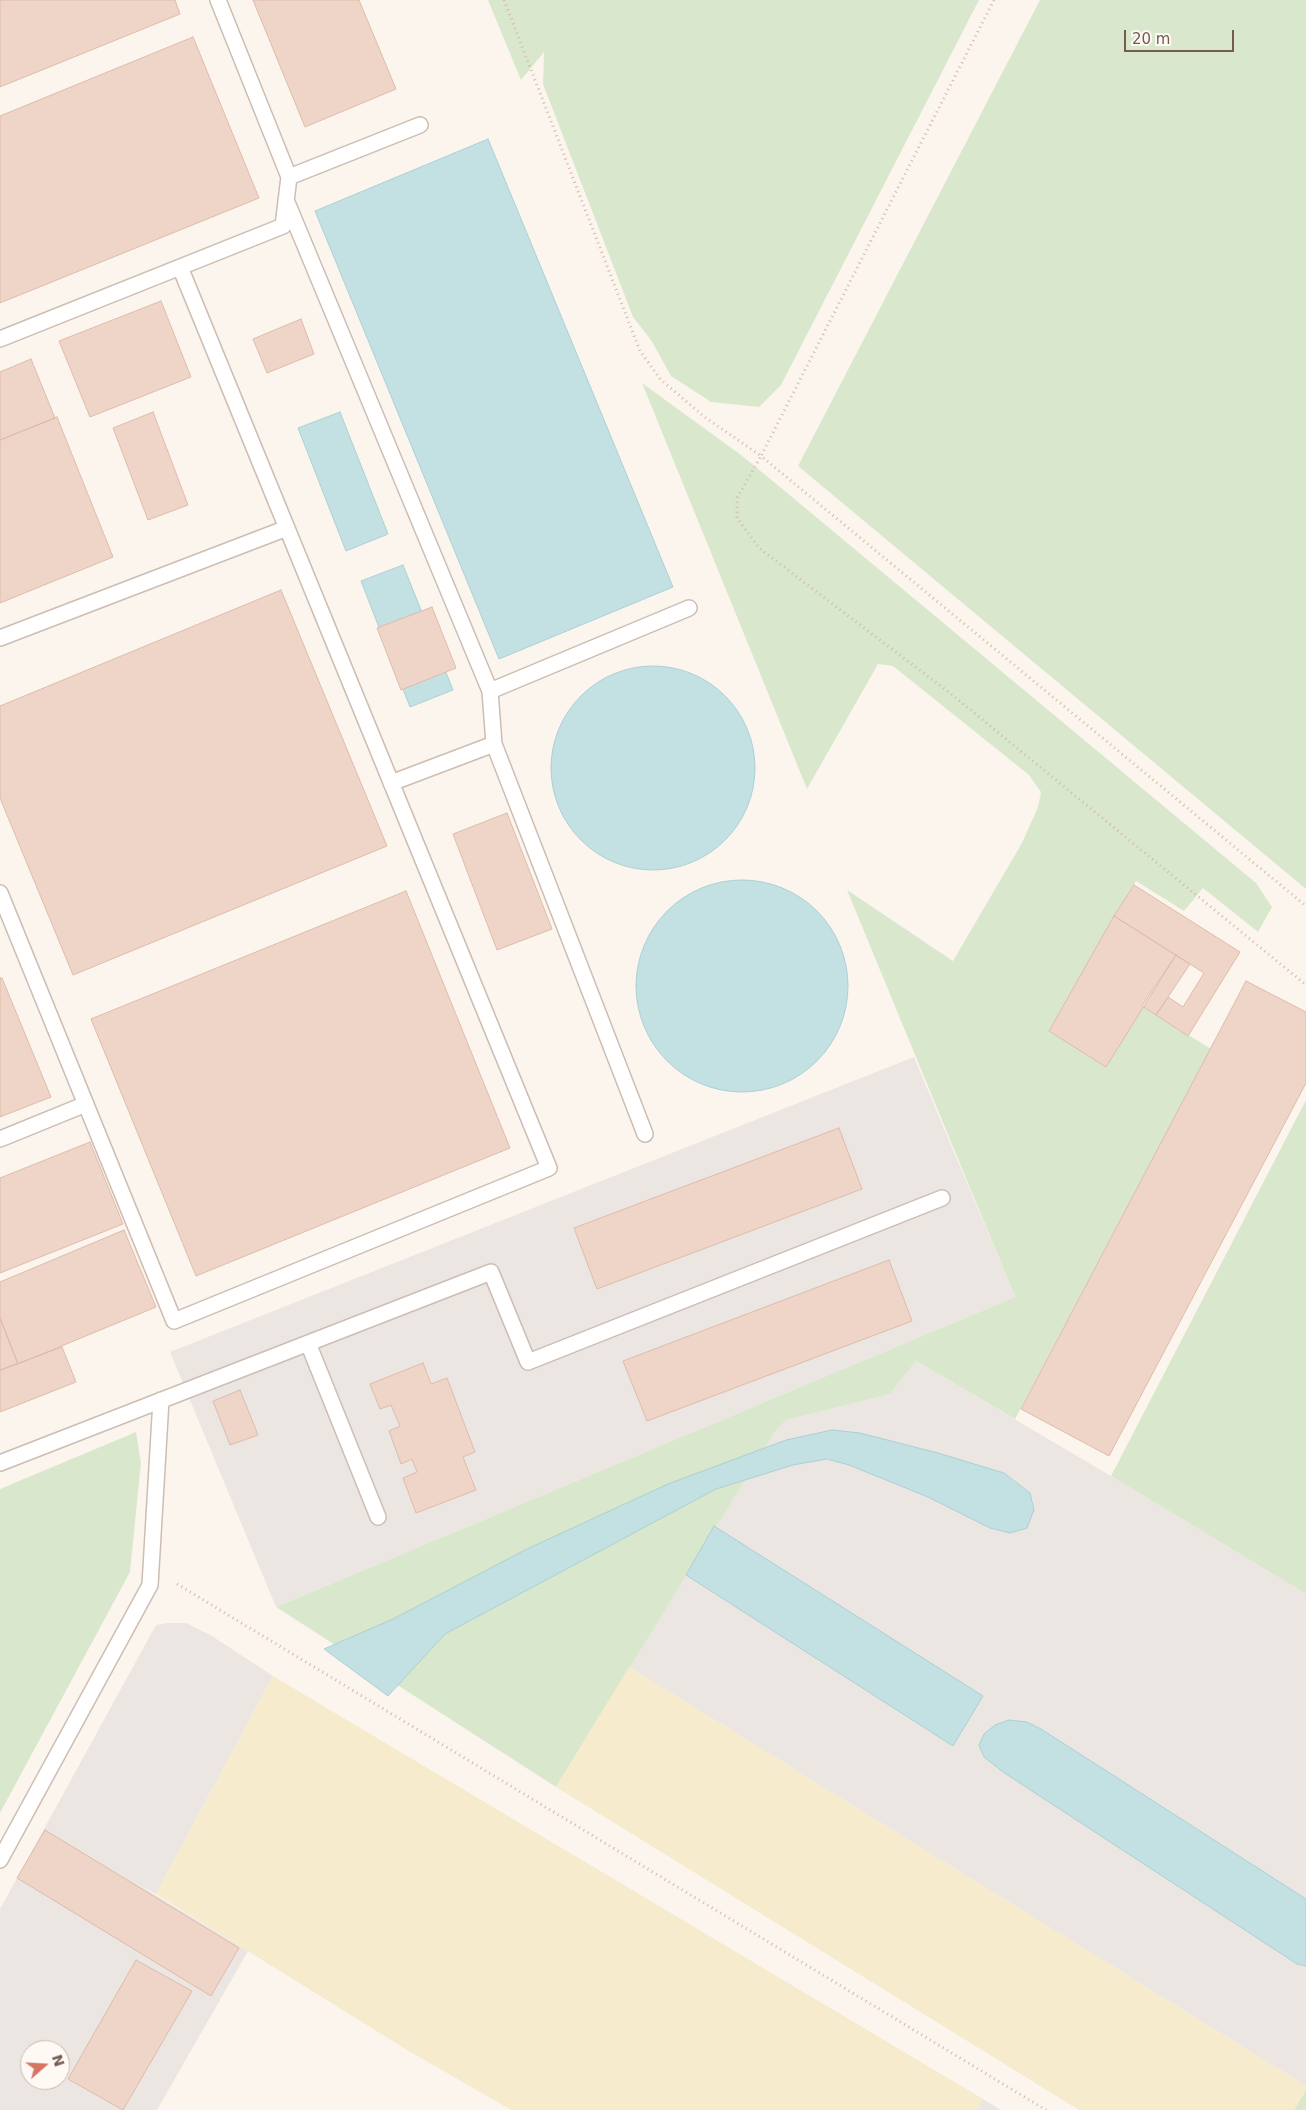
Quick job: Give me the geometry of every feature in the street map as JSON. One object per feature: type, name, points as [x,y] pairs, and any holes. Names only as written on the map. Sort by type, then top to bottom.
[{"type":"lane","points":[[0,339],[283,226],[289,178],[218,0]]},
{"type":"lane","points":[[289,178],[420,125]]},
{"type":"lane","points":[[286,200],[490,691],[494,744],[645,1134]]},
{"type":"lane","points":[[0,893],[174,1320],[549,1168],[180,267]]},
{"type":"lane","points":[[0,638],[287,528]]},
{"type":"lane","points":[[490,691],[689,608]]},
{"type":"lane","points":[[391,784],[494,744]]},
{"type":"lane","points":[[0,1139],[86,1104]]},
{"type":"lane","points":[[0,1463],[491,1272],[528,1362],[942,1198]]},
{"type":"lane","points":[[308,1343],[378,1517]]},
{"type":"lane","points":[[0,1860],[150,1586],[161,1400]]},
{"type":"path","points":[[504,0],[640,351],[661,380],[706,418],[761,456],[1306,906]]},
{"type":"path","points":[[994,0],[761,456],[737,498],[737,518],[759,548],[951,694],[1306,985]]},
{"type":"path","points":[[151,1568],[1046,2110]]},
{"type":"shaded area","points":[[914,1057],[1015,1297],[276,1607],[170,1352]]},
{"type":"shaded area","points":[[916,1361],[1306,1594],[1306,2086],[629,1667],[774,1433],[786,1420],[890,1394]]},
{"type":"shaded area","points":[[186,1623],[212,1636],[273,1676],[156,1894],[131,1880],[248,1951],[157,2110],[0,2110],[0,1909],[156,1625]]},
{"type":"shaded area","points":[[983,2099],[1001,2110],[977,2110]]},
{"type":"green space","points":[[488,0],[979,0],[781,385],[759,407],[711,402],[671,376],[651,340],[633,317],[543,84],[544,52],[521,80]]},
{"type":"green space","points":[[1040,0],[1306,0],[1306,889],[798,466]]},
{"type":"green space","points":[[642,383],[741,455],[786,492],[1256,883],[1272,907],[1258,932],[1203,888],[1184,911],[1136,881],[1049,1031],[1106,1066],[1142,1006],[1211,1049],[1015,1419],[916,1361],[890,1394],[786,1420],[774,1433],[556,1787],[276,1607],[1015,1297],[847,890],[953,961],[1022,843],[1038,807],[1041,792],[1029,775],[893,666],[878,664],[807,789]]},
{"type":"green space","points":[[1306,1100],[1306,1594],[1111,1476]]},
{"type":"green space","points":[[136,1432],[141,1463],[130,1572],[0,1813],[0,1489]]},
{"type":"green space","points":[[1306,2090],[1306,2110],[1294,2110]]},
{"type":"sand","points":[[629,1667],[1306,2086],[1306,2090],[1294,2110],[1079,2110],[556,1787]]},
{"type":"sand","points":[[273,1676],[983,2099],[977,2110],[511,2110],[407,2050],[156,1894]]},
{"type":"water","points":[[488,139],[673,587],[499,659],[315,211]]},
{"type":"water","points":[[340,412],[388,534],[346,551],[298,428]]},
{"type":"water","points":[[403,565],[453,690],[410,707],[361,581]]},
{"type":"water","points":[[643,666],[663,666],[683,670],[701,678],[718,689],[732,703],[743,720],[751,738],[755,768],[751,798],[743,816],[732,833],[718,847],[701,858],[683,866],[663,870],[643,870],[623,866],[605,858],[588,847],[574,833],[563,816],[555,798],[551,778],[551,758],[555,738],[563,720],[574,703],[588,689],[605,678],[623,670]]},
{"type":"water","points":[[732,880],[752,880],[773,884],[792,892],[817,911],[830,927],[840,945],[846,965],[848,986],[846,1007],[840,1027],[830,1045],[817,1061],[792,1080],[773,1088],[752,1092],[732,1092],[711,1088],[692,1080],[675,1068],[660,1053],[648,1036],[640,1017],[636,996],[636,976],[640,955],[648,936],[660,919],[675,904],[692,892],[711,884]]},
{"type":"water","points":[[832,1430],[860,1433],[938,1453],[1004,1473],[1030,1493],[1034,1510],[1027,1528],[1010,1533],[990,1528],[928,1497],[849,1465],[827,1459],[793,1465],[716,1489],[445,1634],[388,1696],[324,1649],[393,1619],[527,1549],[668,1484],[786,1440]]},
{"type":"water","points":[[714,1526],[983,1696],[953,1746],[686,1575]]},
{"type":"water","points":[[1009,1720],[1027,1722],[1041,1729],[1306,1899],[1306,1966],[1297,1964],[1003,1772],[984,1757],[979,1745],[984,1734],[995,1725]]},
{"type":"building","points":[[0,0],[175,0],[180,14],[0,87]]},
{"type":"building","points":[[253,0],[359,0],[396,89],[305,127]]},
{"type":"building","points":[[193,37],[259,198],[0,303],[0,116]]},
{"type":"building","points":[[161,301],[191,377],[90,417],[59,341]]},
{"type":"building","points":[[301,319],[314,354],[267,373],[253,339]]},
{"type":"building","points":[[31,359],[55,418],[0,440],[0,372]]},
{"type":"building","points":[[153,412],[188,505],[148,520],[113,428]]},
{"type":"building","points":[[57,417],[113,557],[0,603],[0,440]]},
{"type":"building","points":[[281,590],[387,846],[73,975],[0,798],[0,706]]},
{"type":"building","points":[[432,607],[456,668],[401,690],[377,628]]},
{"type":"building","points":[[507,813],[552,929],[497,950],[453,834]]},
{"type":"building","points":[[1134,885],[1240,952],[1188,1036],[1156,1015],[1168,997],[1183,1007],[1204,973],[1114,916]]},
{"type":"building","points":[[406,891],[510,1148],[196,1276],[91,1019]]},
{"type":"building","points":[[1114,916],[1176,955],[1106,1067],[1049,1031]]},
{"type":"building","points":[[1176,955],[1190,964],[1156,1015],[1142,1006]]},
{"type":"building","points":[[0,978],[2,978],[51,1097],[0,1117]]},
{"type":"building","points":[[1246,981],[1306,1012],[1306,1083],[1109,1456],[1021,1409]]},
{"type":"building","points":[[839,1128],[862,1189],[597,1289],[574,1228]]},
{"type":"building","points":[[90,1142],[123,1224],[0,1273],[0,1178]]},
{"type":"building","points":[[124,1230],[156,1307],[18,1364],[0,1318],[0,1282]]},
{"type":"building","points":[[889,1260],[912,1321],[647,1421],[623,1361]]},
{"type":"building","points":[[0,1318],[18,1364],[0,1370]]},
{"type":"building","points":[[62,1347],[76,1382],[0,1412],[0,1370]]},
{"type":"building","points":[[423,1363],[431,1384],[447,1378],[475,1452],[463,1457],[476,1490],[416,1513],[403,1478],[417,1472],[412,1459],[401,1464],[389,1431],[400,1426],[391,1405],[380,1409],[370,1384]]},
{"type":"building","points":[[240,1390],[258,1435],[230,1445],[213,1401]]},
{"type":"building","points":[[45,1830],[239,1948],[211,1996],[17,1878]]},
{"type":"building","points":[[136,1960],[192,1991],[123,2110],[70,2080],[70,2076]]}]
